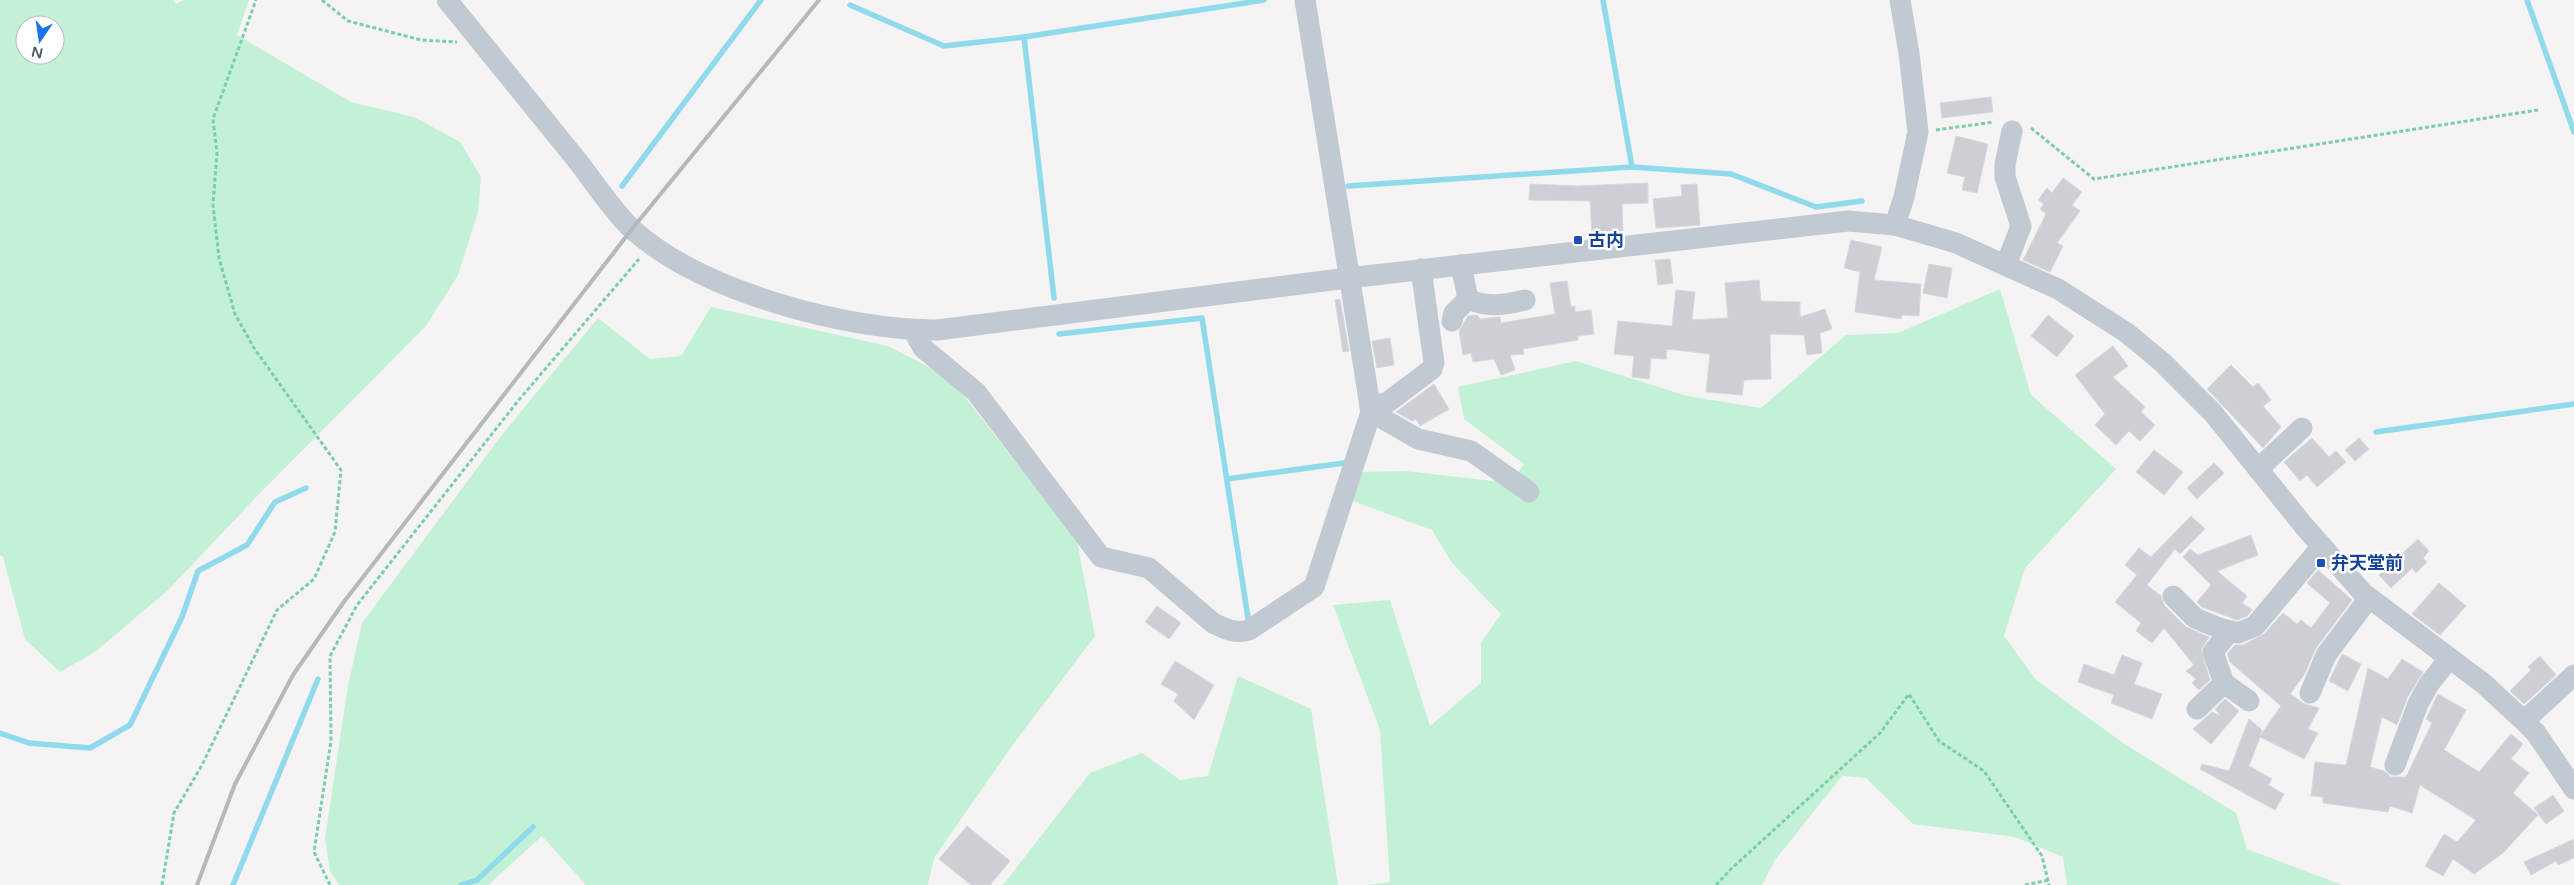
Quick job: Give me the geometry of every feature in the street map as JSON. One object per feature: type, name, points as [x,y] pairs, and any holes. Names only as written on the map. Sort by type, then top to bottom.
[{"type":"street","points":[[447,0],[632,229],[682,264],[736,288],[793,307],[844,320],[913,330],[937,330],[1421,269],[1848,221],[1895,225],[1956,243],[2058,289],[2127,333],[2162,362],[2213,413],[2322,546],[2369,598],[2484,684],[2524,721],[2536,733],[2574,789]]},
{"type":"street","points":[[913,330],[923,348],[976,392],[1101,557],[1150,568],[1213,623],[1240,633],[1249,630],[1314,587],[1371,410],[1348,278],[1305,0]]},
{"type":"street","points":[[1895,225],[1904,197],[1918,132],[1909,53],[1900,0]]},
{"type":"street","points":[[2006,265],[2021,226],[2005,177],[2005,164],[2012,131]]},
{"type":"street","points":[[1461,265],[1468,299]]},
{"type":"street","points":[[1371,410],[1388,402],[1432,369],[1434,363],[1421,269]]},
{"type":"street","points":[[1468,299],[1477,303],[1500,306],[1526,300]]},
{"type":"street","points":[[1452,321],[1454,313],[1468,299]]},
{"type":"street","points":[[1371,410],[1418,439],[1471,451],[1529,492]]},
{"type":"street","points":[[2258,469],[2302,428]]},
{"type":"street","points":[[2173,596],[2195,618],[2238,633],[2255,626],[2322,546]]},
{"type":"street","points":[[2310,694],[2326,656],[2369,598]]},
{"type":"street","points":[[2230,631],[2213,652],[2224,683],[2249,701]]},
{"type":"street","points":[[2395,765],[2418,704],[2429,684],[2449,659]]},
{"type":"street","points":[[2524,721],[2574,675]]},
{"type":"street","points":[[2197,709],[2224,683]]},
{"type":"path","points":[[162,885],[174,813],[202,765],[277,610],[314,579],[335,532],[341,470],[254,348],[235,314],[219,258],[213,205],[217,153],[214,119],[230,68],[256,0]]},
{"type":"path","points":[[322,0],[348,21],[421,40],[482,43]]},
{"type":"path","points":[[2094,179],[2538,110]]},
{"type":"path","points":[[330,885],[314,852],[331,741],[330,656],[357,604],[518,401],[652,243]]},
{"type":"path","points":[[1716,885],[1730,869],[1880,733],[1909,694],[1939,741],[1984,771],[2042,856],[2049,885]]},
{"type":"path","points":[[2025,885],[2048,880]]},
{"type":"green space","points":[[0,0],[173,0],[176,4],[184,0],[249,0],[237,35],[351,102],[414,117],[460,142],[481,177],[478,212],[458,275],[426,326],[263,490],[167,591],[95,652],[60,672],[25,639],[3,557],[0,555]]},
{"type":"green space","points":[[2000,289],[2031,395],[2116,469],[2025,568],[2004,636],[2036,680],[2126,745],[2236,813],[2247,849],[2342,885],[2067,885],[2063,857],[2015,837],[1913,824],[1866,778],[1842,776],[1775,860],[1762,885],[1368,885],[1390,882],[1380,730],[1333,605],[1390,600],[1430,726],[1481,683],[1481,643],[1501,614],[1452,563],[1432,530],[1353,501],[1360,472],[1405,471],[1510,483],[1524,464],[1464,419],[1458,387],[1576,361],[1687,396],[1761,408],[1846,335],[1898,333]]},
{"type":"green space","points":[[711,307],[888,346],[950,378],[1077,541],[1095,636],[1011,747],[934,858],[928,885],[586,885],[542,836],[488,885],[339,885],[330,871],[325,838],[348,686],[362,623],[501,436],[598,318],[650,359],[681,356]]},
{"type":"green space","points":[[1238,676],[1311,709],[1338,885],[1003,885],[1090,773],[1142,753],[1180,780],[1208,776]]},
{"type":"building","points":[[1991,97],[1993,112],[1942,118],[1940,103]]},
{"type":"building","points":[[1956,136],[1988,144],[1977,193],[1962,190],[1965,177],[1947,173]]},
{"type":"building","points":[[2063,178],[2082,192],[2072,205],[2080,211],[2057,243],[2063,246],[2050,272],[2023,260],[2046,214],[2040,209],[2044,204],[2038,200],[2047,188],[2052,193]]},
{"type":"building","points":[[1648,183],[1648,203],[1622,204],[1623,234],[1592,235],[1590,201],[1529,200],[1530,184],[1577,186]]},
{"type":"building","points":[[1697,184],[1700,225],[1656,228],[1653,199],[1682,196],[1681,185]]},
{"type":"building","points":[[1851,240],[1882,247],[1874,280],[1921,284],[1919,316],[1902,315],[1901,319],[1855,312],[1860,272],[1844,268]]},
{"type":"building","points":[[1670,259],[1673,283],[1658,285],[1655,260]]},
{"type":"building","points":[[1929,264],[1952,268],[1947,298],[1923,293]]},
{"type":"building","points":[[1759,280],[1761,301],[1800,302],[1800,317],[1825,309],[1832,329],[1820,333],[1822,353],[1807,355],[1804,335],[1770,334],[1771,379],[1744,380],[1742,395],[1706,392],[1710,354],[1667,349],[1666,359],[1651,358],[1649,379],[1632,377],[1634,356],[1614,354],[1618,321],[1672,326],[1676,290],[1695,292],[1692,320],[1728,318],[1725,283]]},
{"type":"building","points":[[1567,281],[1571,307],[1575,306],[1575,312],[1591,310],[1594,334],[1578,336],[1578,340],[1523,349],[1524,354],[1510,355],[1515,370],[1501,375],[1494,359],[1473,362],[1471,353],[1463,355],[1459,331],[1468,316],[1477,315],[1480,319],[1500,317],[1501,323],[1555,314],[1550,283]]},
{"type":"building","points":[[1340,299],[1349,351],[1343,352],[1335,300]]},
{"type":"building","points":[[2048,315],[2074,336],[2057,357],[2031,336]]},
{"type":"building","points":[[1390,338],[1394,365],[1377,368],[1372,341]]},
{"type":"building","points":[[2113,346],[2128,366],[2113,377],[2145,407],[2141,412],[2155,425],[2140,441],[2129,431],[2116,445],[2095,425],[2105,414],[2075,375]]},
{"type":"building","points":[[2231,365],[2253,387],[2258,383],[2271,400],[2263,406],[2281,427],[2263,448],[2207,389]]},
{"type":"building","points":[[1434,384],[1449,409],[1420,426],[1416,419],[1412,421],[1396,412]]},
{"type":"building","points":[[2312,438],[2329,457],[2336,451],[2346,462],[2317,487],[2307,475],[2300,481],[2284,462]]},
{"type":"building","points":[[2359,438],[2369,449],[2355,461],[2345,450]]},
{"type":"building","points":[[2154,450],[2183,472],[2164,495],[2136,472]]},
{"type":"building","points":[[2214,463],[2224,473],[2197,499],[2187,488]]},
{"type":"building","points":[[2191,516],[2205,529],[2180,554],[2175,549],[2147,585],[2161,596],[2164,605],[2186,627],[2209,637],[2201,650],[2210,680],[2199,690],[2192,683],[2196,679],[2186,671],[2194,665],[2164,628],[2152,643],[2136,631],[2141,623],[2115,602],[2137,575],[2125,565],[2139,548],[2151,557]]},
{"type":"building","points":[[2251,535],[2258,555],[2217,571],[2247,596],[2242,603],[2252,610],[2247,616],[2237,620],[2202,607],[2197,602],[2211,585],[2183,557],[2190,549],[2198,555]]},
{"type":"building","points":[[2418,539],[2429,551],[2423,558],[2427,562],[2416,573],[2412,568],[2391,588],[2379,575]]},
{"type":"building","points":[[2318,570],[2352,600],[2316,648],[2304,675],[2290,694],[2305,704],[2319,708],[2308,729],[2318,733],[2304,759],[2260,737],[2249,766],[2272,779],[2268,785],[2284,794],[2275,810],[2200,769],[2202,764],[2229,771],[2249,719],[2262,730],[2260,736],[2281,706],[2230,662],[2227,654],[2235,645],[2243,645],[2264,634],[2283,613],[2297,624],[2301,620],[2311,628],[2330,603],[2307,583]]},
{"type":"building","points":[[2439,583],[2466,606],[2440,635],[2412,614]]},
{"type":"building","points":[[1157,606],[1181,623],[1169,639],[1145,622]]},
{"type":"building","points":[[2342,654],[2361,664],[2348,691],[2329,681]]},
{"type":"building","points":[[2122,655],[2142,663],[2134,684],[2162,694],[2152,719],[2111,703],[2114,695],[2078,682],[2084,664],[2114,675]]},
{"type":"building","points":[[2540,656],[2556,675],[2524,704],[2510,691],[2531,670],[2528,667]]},
{"type":"building","points":[[2402,659],[2423,672],[2407,698],[2397,725],[2382,717],[2370,767],[2384,771],[2391,777],[2406,777],[2432,723],[2426,719],[2438,694],[2466,710],[2444,750],[2479,772],[2511,734],[2523,744],[2511,759],[2529,773],[2513,793],[2538,815],[2503,853],[2474,874],[2453,859],[2443,876],[2425,866],[2444,834],[2457,842],[2476,820],[2420,785],[2412,813],[2390,806],[2388,812],[2323,803],[2323,797],[2311,796],[2315,762],[2346,765],[2368,668],[2388,679]]},
{"type":"building","points":[[1175,661],[1214,685],[1194,720],[1174,701],[1178,694],[1161,684]]},
{"type":"building","points":[[2225,699],[2239,711],[2211,744],[2193,729],[2212,712],[2221,716],[2215,709]]},
{"type":"building","points":[[2553,795],[2564,811],[2546,824],[2534,808]]},
{"type":"building","points":[[967,826],[1010,861],[990,885],[971,885],[939,859]]},
{"type":"building","points":[[2574,839],[2574,858],[2558,865],[2556,861],[2531,875],[2524,862]]},
{"type":"waterway","points":[[622,186],[761,0]]},
{"type":"waterway","points":[[850,5],[944,46],[1024,37],[1264,0]]},
{"type":"waterway","points":[[1603,0],[1632,167]]},
{"type":"waterway","points":[[2527,0],[2574,132]]},
{"type":"waterway","points":[[1024,37],[1054,298]]},
{"type":"waterway","points":[[1348,186],[1632,167],[1731,174],[1816,207],[1862,201]]},
{"type":"waterway","points":[[1059,334],[1202,318],[1248,618]]},
{"type":"waterway","points":[[2376,432],[2574,404]]},
{"type":"waterway","points":[[1227,479],[1344,463]]},
{"type":"waterway","points":[[0,733],[29,743],[90,748],[130,725],[182,617],[198,571],[247,545],[275,502],[306,488]]},
{"type":"waterway","points":[[233,885],[318,679]]},
{"type":"waterway","points":[[461,885],[477,880],[533,827]]},
{"type":"railway","points":[[197,885],[235,784],[293,675],[343,603],[632,229],[819,0]]},
{"type":"place","name":"古内","points":[[1578,240]]},
{"type":"place","name":"弁天堂前","points":[[2321,563]]}]
